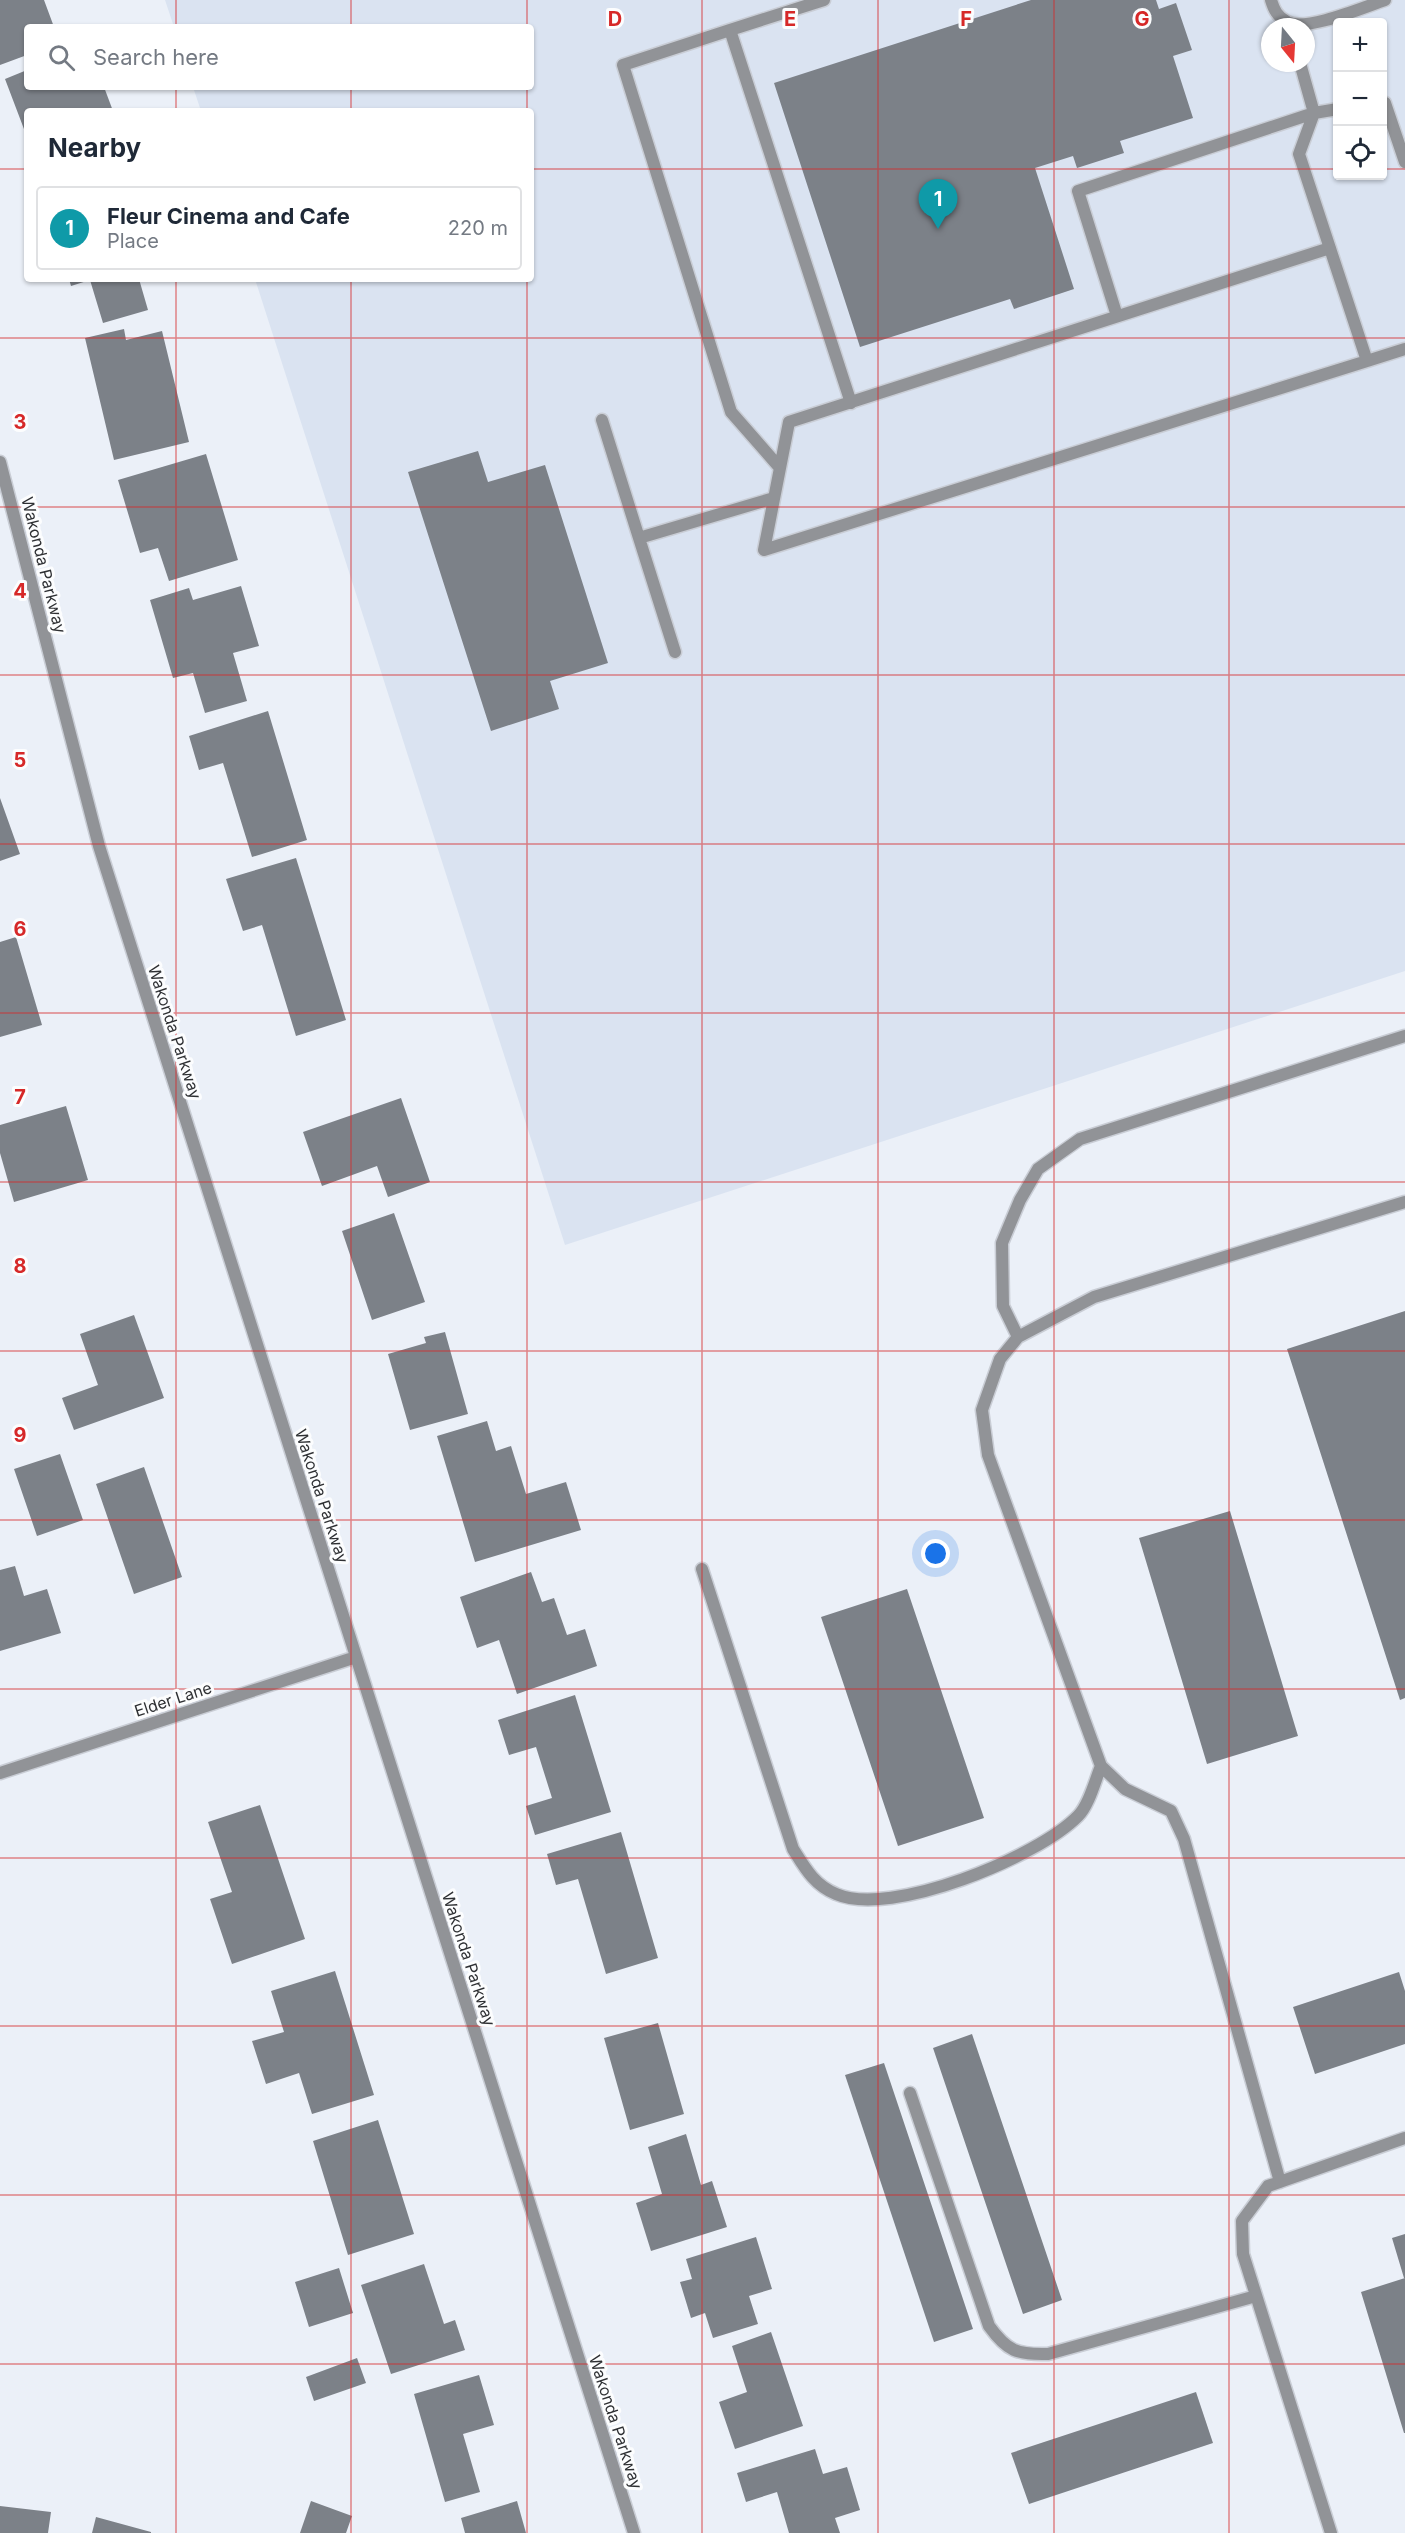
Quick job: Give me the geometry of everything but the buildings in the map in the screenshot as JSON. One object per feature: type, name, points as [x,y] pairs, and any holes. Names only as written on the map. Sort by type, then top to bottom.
[{"type":"street","points":[[780,468],[731,412],[624,65],[824,0]]},
{"type":"street","points":[[1271,0],[1275,13],[1281,18]]},
{"type":"street","points":[[1315,22],[1385,0]]},
{"type":"street","points":[[730,30],[851,403]]},
{"type":"street","points":[[1303,72],[1314,113],[1299,154],[1367,361]]},
{"type":"street","points":[[1387,109],[1405,162]]},
{"type":"street","points":[[1117,316],[1078,191],[1314,113],[1333,111]]},
{"type":"street","points":[[1330,248],[789,422],[764,550],[1405,349]]},
{"type":"street","points":[[602,420],[675,652]]},
{"type":"street","name":"Wakonda Parkway","points":[[0,462],[99,846],[634,2533]]},
{"type":"street","points":[[639,538],[774,498]]},
{"type":"street","points":[[1018,1337],[1003,1306],[1002,1243],[1020,1200],[1038,1169],[1080,1139],[1405,1036]]},
{"type":"street","points":[[1280,2182],[1184,1839],[1171,1811],[1125,1790],[1101,1766],[988,1455],[982,1410],[1000,1359],[1018,1337],[1094,1297],[1405,1202]]},
{"type":"street","points":[[702,1569],[794,1849],[812,1880],[836,1894],[858,1900],[893,1897],[944,1885],[1012,1860],[1047,1841],[1080,1815],[1101,1766]]},
{"type":"street","name":"Elder Lane","points":[[0,1773],[356,1657]]},
{"type":"street","points":[[910,2093],[989,2326],[1002,2345],[1025,2354],[1048,2354],[1256,2296]]},
{"type":"street","points":[[1332,2533],[1243,2254],[1242,2221],[1268,2186],[1405,2138]]},
{"type":"shaded area","points":[[165,0],[1405,0],[1405,971],[565,1245],[256,282],[534,282],[534,108],[200,108],[194,90],[534,90],[534,24],[173,24]]},
{"type":"place","name":"Fleur Cinema and Cafe","points":[[938,229]]}]
